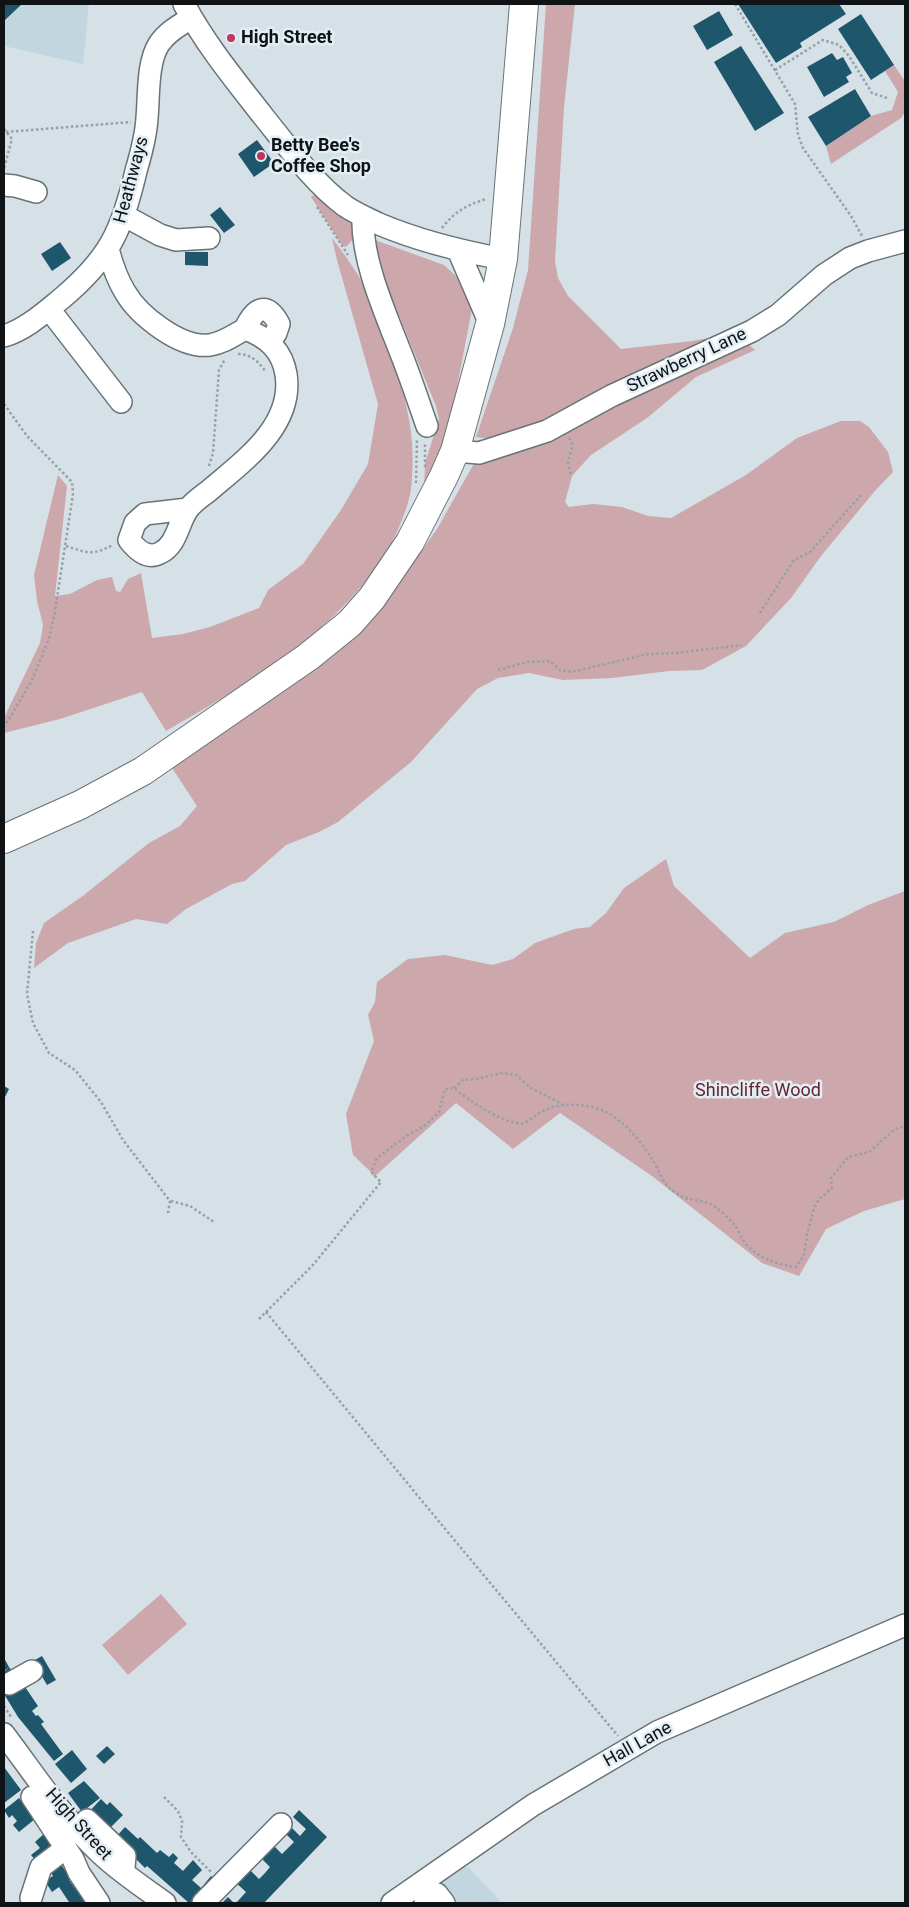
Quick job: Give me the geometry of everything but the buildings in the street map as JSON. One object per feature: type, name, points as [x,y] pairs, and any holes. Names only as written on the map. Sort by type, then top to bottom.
[{"type":"main road","points":[[4,839],[80,805],[143,772],[308,657],[350,623],[372,598],[410,542],[444,476],[454,451],[490,324],[503,259],[524,4]]},
{"type":"street","points":[[188,11],[216,56],[292,153],[345,206],[363,217],[408,236],[503,259]]},
{"type":"street","name":"Heathways","points":[[4,336],[49,309],[92,270],[108,249],[125,216],[147,121],[152,60],[158,45],[188,11]]},
{"type":"street","points":[[4,185],[36,192]]},
{"type":"street","points":[[125,216],[160,235],[176,240],[209,238]]},
{"type":"street","points":[[363,217],[366,249],[380,297],[427,426]]},
{"type":"street","name":"Strawberry Lane","points":[[454,451],[479,453],[547,431],[619,392],[752,331],[778,315],[824,275],[850,258],[905,241]]},
{"type":"street","points":[[448,247],[490,324]]},
{"type":"street","points":[[108,249],[114,271],[125,294],[144,315],[173,336],[196,344],[210,344],[225,340],[245,329],[258,334],[270,342],[284,363],[286,400],[266,438],[243,463],[188,509]]},
{"type":"street","points":[[49,309],[121,402]]},
{"type":"street","name":"Hall Lane","points":[[392,1903],[532,1805],[658,1732],[905,1625]]},
{"type":"street","points":[[9,1684],[32,1671]]},
{"type":"street","name":"High Street","points":[[4,1734],[58,1807],[87,1840],[124,1873],[165,1903]]},
{"type":"street","points":[[30,1748],[67,1800],[125,1856],[124,1873]]},
{"type":"street","points":[[32,1797],[70,1853],[79,1873],[99,1903]]},
{"type":"street","points":[[203,1903],[280,1824]]},
{"type":"street","points":[[31,1898],[41,1867],[70,1853],[87,1840]]},
{"type":"street","points":[[426,1903],[437,1894],[444,1903]]},
{"type":"path","points":[[735,4],[795,104],[798,135],[802,148],[851,216],[861,232],[868,251]]},
{"type":"path","points":[[775,70],[823,40],[839,45],[849,56],[872,93],[887,98]]},
{"type":"path","points":[[5,130],[147,121]]},
{"type":"path","points":[[4,170],[12,138],[5,130]]},
{"type":"path","points":[[448,247],[441,230],[451,216],[472,203],[490,198]]},
{"type":"path","points":[[316,205],[350,258]]},
{"type":"path","points":[[214,486],[207,472],[212,453],[219,370],[225,358],[232,354],[243,354],[260,363],[266,372],[270,385],[286,400]]},
{"type":"path","points":[[4,404],[27,436],[72,482],[73,494],[50,639],[32,680],[4,725]]},
{"type":"path","points":[[561,423],[573,443],[568,463],[572,476]]},
{"type":"path","points":[[760,613],[793,561],[810,552],[861,495]]},
{"type":"path","points":[[66,546],[83,552],[98,552],[117,544]]},
{"type":"path","points":[[498,670],[527,662],[550,661],[560,670],[572,672],[648,654],[676,653],[742,645]]},
{"type":"path","points":[[33,931],[27,994],[32,1023],[49,1052],[75,1070],[101,1102],[123,1140],[170,1201],[190,1206],[214,1222]]},
{"type":"path","points":[[259,1318],[313,1265],[381,1182],[371,1172],[377,1158],[423,1127],[439,1112],[445,1089],[454,1088],[463,1080],[502,1073],[516,1074],[532,1088],[563,1105]]},
{"type":"path","points":[[454,1088],[467,1099],[509,1122],[524,1123],[548,1108],[563,1105],[592,1107],[606,1112],[622,1123],[644,1146],[666,1184],[678,1195],[716,1208],[736,1227],[743,1240],[760,1256],[778,1264],[796,1267],[804,1255],[806,1235],[814,1208],[819,1199],[832,1188],[831,1178],[837,1169],[848,1157],[869,1152],[895,1129],[905,1126]]},
{"type":"path","points":[[168,1213],[170,1201]]},
{"type":"path","points":[[266,1312],[629,1749]]},
{"type":"path","points":[[164,1797],[178,1811],[182,1821],[182,1837],[191,1852],[222,1884]]},
{"type":"shaded area","points":[[4,4],[89,4],[83,64],[4,46]]},
{"type":"shaded area","points":[[462,1866],[469,1868],[502,1903],[406,1903]]},
{"type":"green space","points":[[546,4],[575,4],[564,107],[555,261],[558,278],[568,296],[621,349],[692,341],[736,333],[755,350],[696,377],[647,418],[591,455],[572,476],[565,502],[569,507],[593,504],[622,507],[648,516],[671,518],[746,475],[797,438],[841,421],[860,421],[869,427],[888,452],[893,472],[821,556],[791,598],[746,646],[702,670],[669,671],[612,678],[563,680],[529,673],[498,678],[477,689],[411,762],[338,822],[286,845],[245,881],[232,884],[186,909],[167,924],[136,919],[68,943],[34,968],[36,943],[44,923],[84,895],[149,843],[180,826],[197,806],[172,768],[314,667],[365,624],[391,594],[437,529],[476,460],[499,440],[476,437],[513,328],[528,270]]},
{"type":"green space","points":[[894,65],[905,81],[905,112],[901,118],[831,164],[826,146],[871,116],[892,110],[898,92],[885,71]]},
{"type":"green space","points":[[315,194],[328,207],[355,226],[355,237],[346,247],[342,245],[311,197]]},
{"type":"green space","points":[[332,238],[361,281],[401,385],[409,419],[413,454],[410,494],[397,532],[378,564],[355,594],[327,622],[297,647],[265,671],[166,731],[142,692],[60,719],[4,733],[4,718],[40,643],[43,625],[37,601],[34,575],[58,475],[67,486],[55,596],[70,594],[97,580],[112,577],[116,591],[120,592],[128,579],[141,573],[152,638],[183,634],[210,627],[259,608],[268,590],[303,564],[341,510],[368,464],[378,404]]},
{"type":"green space","points":[[375,240],[444,265],[466,289],[472,309],[450,423],[442,448],[424,490],[425,463],[439,419],[436,406],[377,262],[372,247]]},
{"type":"green space","name":"Shincliffe Wood","points":[[666,859],[674,886],[750,958],[785,933],[834,922],[868,905],[905,891],[905,1199],[864,1211],[826,1229],[799,1276],[762,1263],[652,1176],[560,1113],[513,1149],[456,1103],[374,1177],[353,1155],[346,1114],[374,1041],[368,1015],[375,1002],[377,982],[408,959],[445,955],[492,965],[513,959],[535,943],[574,929],[590,927],[606,913],[624,888]]},
{"type":"green space","points":[[161,1594],[187,1624],[128,1675],[102,1645]]},
{"type":"place","name":"High Street","points":[[231,38]]},
{"type":"place","name":"Betty Bee's Coffee Shop","points":[[261,156]]}]
